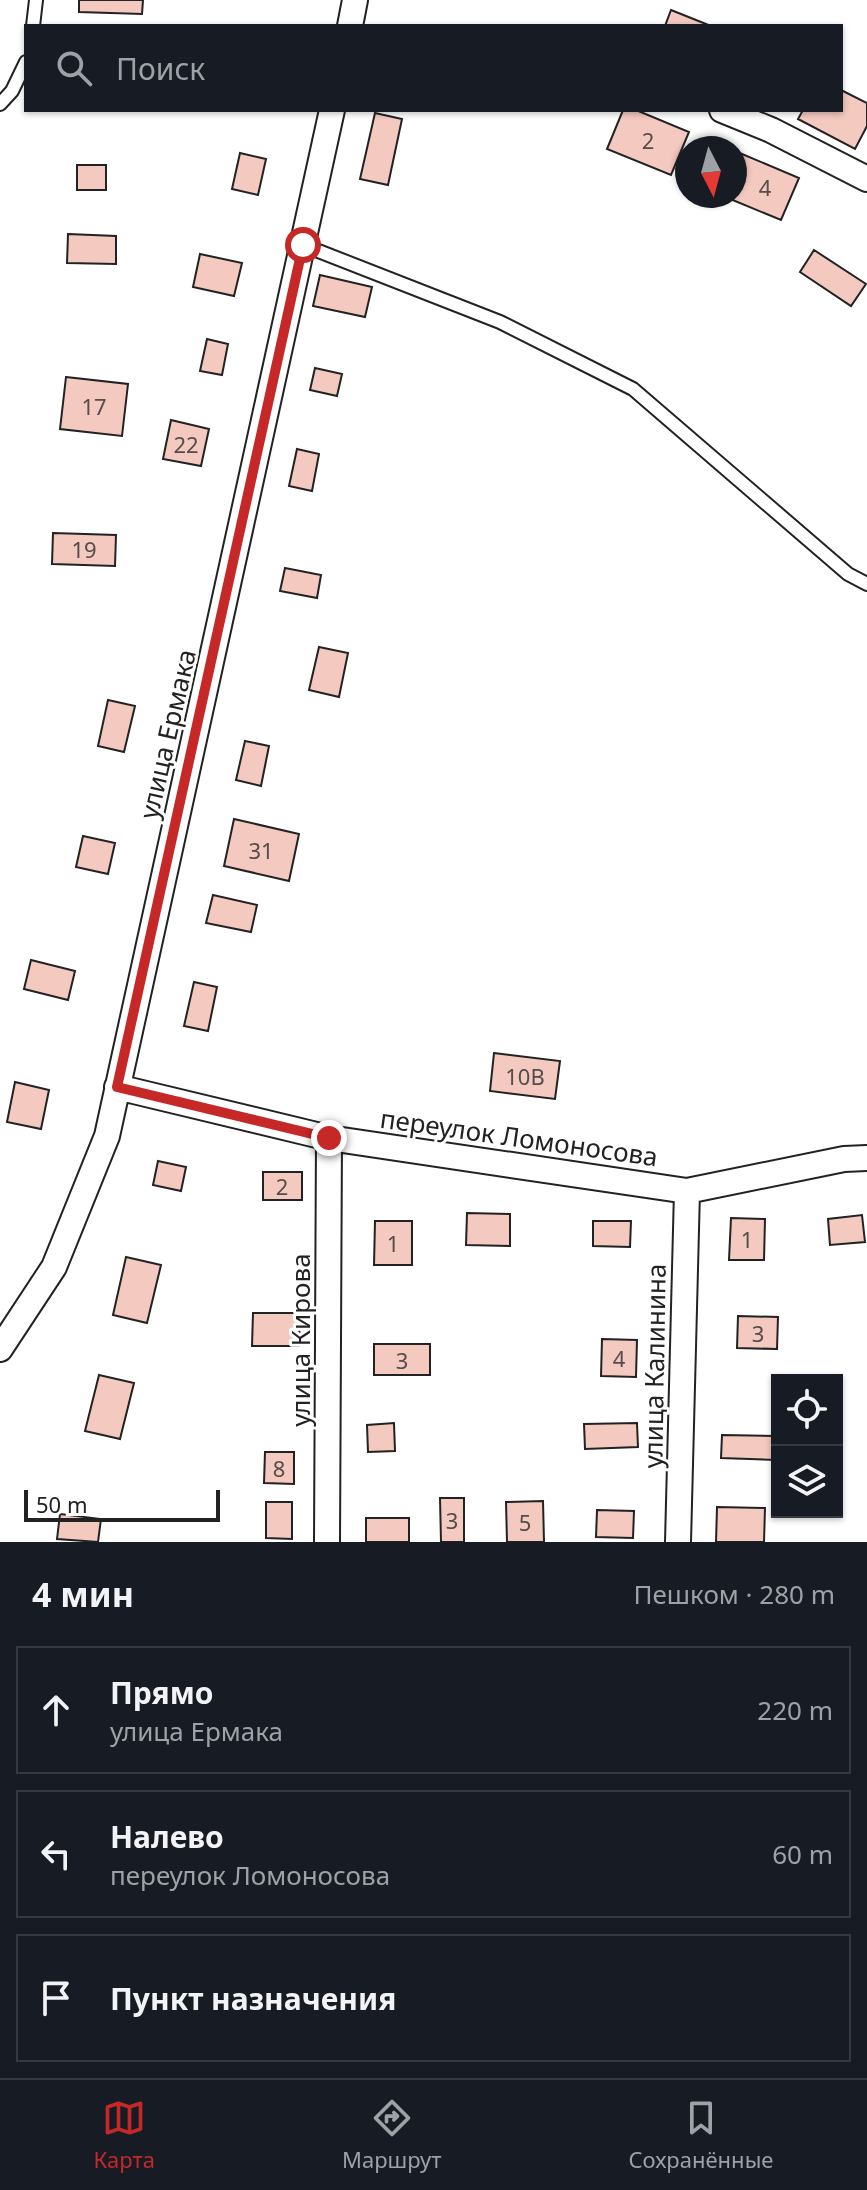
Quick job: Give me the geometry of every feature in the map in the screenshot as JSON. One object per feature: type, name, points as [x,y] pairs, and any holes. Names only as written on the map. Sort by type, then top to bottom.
[{"type":"street","points":[[350,24],[355,0]]},
{"type":"street","name":"улица Ермака","points":[[0,1349],[54,1267],[107,1136],[332,112]]},
{"type":"street","points":[[727,112],[771,130],[867,179]]},
{"type":"street","name":"переулок Ломоносова","points":[[117,1087],[329,1138],[687,1191],[844,1159],[867,1158]]},
{"type":"street","name":"улица Кирова","points":[[327,1542],[329,1138]]},
{"type":"street","name":"улица Калинина","points":[[678,1542],[687,1191]]},
{"type":"lane","points":[[33,24],[36,0]]},
{"type":"lane","points":[[0,104],[12,91],[24,66]]},
{"type":"lane","points":[[303,245],[500,322],[633,389],[848,574],[867,584]]},
{"type":"building","points":[[79,0],[143,0],[142,14],[79,12]]},
{"type":"building","points":[[671,10],[706,24],[666,24]]},
{"type":"building","points":[[843,91],[867,103],[867,126],[855,149],[798,119],[802,112],[843,112]]},
{"type":"building","points":[[622,112],[641,112],[689,132],[687,136],[675,136],[675,165],[671,175],[607,149]]},
{"type":"building","points":[[375,113],[402,119],[388,185],[360,179]]},
{"type":"building","points":[[240,153],[266,159],[258,195],[232,189]]},
{"type":"building","points":[[747,156],[799,178],[781,220],[747,206]]},
{"type":"building","points":[[77,165],[106,165],[106,190],[77,190]]},
{"type":"building","points":[[68,234],[116,236],[116,264],[67,263]]},
{"type":"building","points":[[814,250],[866,284],[851,306],[800,272]]},
{"type":"building","points":[[200,254],[242,263],[234,296],[193,287]]},
{"type":"building","points":[[320,275],[372,287],[365,317],[313,306]]},
{"type":"building","points":[[207,339],[228,344],[222,375],[200,371]]},
{"type":"building","points":[[315,368],[342,374],[337,396],[310,390]]},
{"type":"building","points":[[66,377],[128,384],[122,436],[60,429]]},
{"type":"building","points":[[171,420],[209,429],[201,466],[163,459]]},
{"type":"building","points":[[297,449],[319,454],[312,491],[289,486]]},
{"type":"building","points":[[53,533],[116,535],[115,566],[52,564]]},
{"type":"building","points":[[285,568],[321,575],[317,598],[280,591]]},
{"type":"building","points":[[319,647],[348,653],[339,697],[309,690]]},
{"type":"building","points":[[108,700],[135,706],[124,752],[98,746]]},
{"type":"building","points":[[245,741],[269,746],[261,786],[236,780]]},
{"type":"building","points":[[234,819],[299,834],[289,881],[224,866]]},
{"type":"building","points":[[83,836],[115,843],[108,874],[76,867]]},
{"type":"building","points":[[213,895],[257,905],[251,932],[206,923]]},
{"type":"building","points":[[31,960],[75,971],[68,1000],[24,989]]},
{"type":"building","points":[[194,982],[217,987],[208,1031],[184,1026]]},
{"type":"building","points":[[494,1053],[560,1061],[555,1099],[490,1091]]},
{"type":"building","points":[[15,1082],[49,1090],[41,1129],[7,1122]]},
{"type":"building","points":[[158,1161],[186,1167],[181,1191],[153,1185]]},
{"type":"building","points":[[263,1172],[302,1172],[302,1200],[263,1200]]},
{"type":"building","points":[[467,1213],[510,1214],[510,1246],[466,1245]]},
{"type":"building","points":[[862,1215],[865,1242],[830,1245],[828,1219]]},
{"type":"building","points":[[731,1218],[765,1219],[764,1260],[729,1260]]},
{"type":"building","points":[[375,1221],[412,1221],[412,1265],[374,1265]]},
{"type":"building","points":[[593,1221],[631,1221],[630,1247],[593,1246]]},
{"type":"building","points":[[126,1257],[161,1265],[147,1323],[113,1315]]},
{"type":"building","points":[[253,1313],[300,1313],[299,1346],[252,1346]]},
{"type":"building","points":[[738,1316],[778,1317],[777,1349],[737,1348]]},
{"type":"building","points":[[602,1339],[637,1340],[636,1377],[601,1376]]},
{"type":"building","points":[[374,1344],[430,1344],[430,1375],[374,1375]]},
{"type":"building","points":[[99,1375],[134,1383],[120,1439],[85,1431]]},
{"type":"building","points":[[394,1423],[395,1451],[368,1452],[367,1425]]},
{"type":"building","points":[[637,1423],[638,1447],[585,1449],[584,1424]]},
{"type":"building","points":[[722,1435],[771,1436],[771,1460],[721,1458]]},
{"type":"building","points":[[265,1452],[294,1452],[294,1484],[264,1483]]},
{"type":"building","points":[[440,1498],[464,1498],[464,1542],[441,1542]]},
{"type":"building","points":[[543,1501],[544,1542],[507,1542],[506,1502]]},
{"type":"building","points":[[266,1502],[292,1502],[292,1539],[266,1538]]},
{"type":"building","points":[[717,1507],[765,1508],[764,1542],[716,1542]]},
{"type":"building","points":[[597,1510],[634,1511],[633,1538],[596,1537]]},
{"type":"building","points":[[60,1514],[101,1519],[98,1542],[57,1539]]},
{"type":"building","points":[[366,1518],[409,1518],[409,1542],[366,1542]]},
{"type":"route","points":[[303,245],[117,1087],[329,1138]]}]
